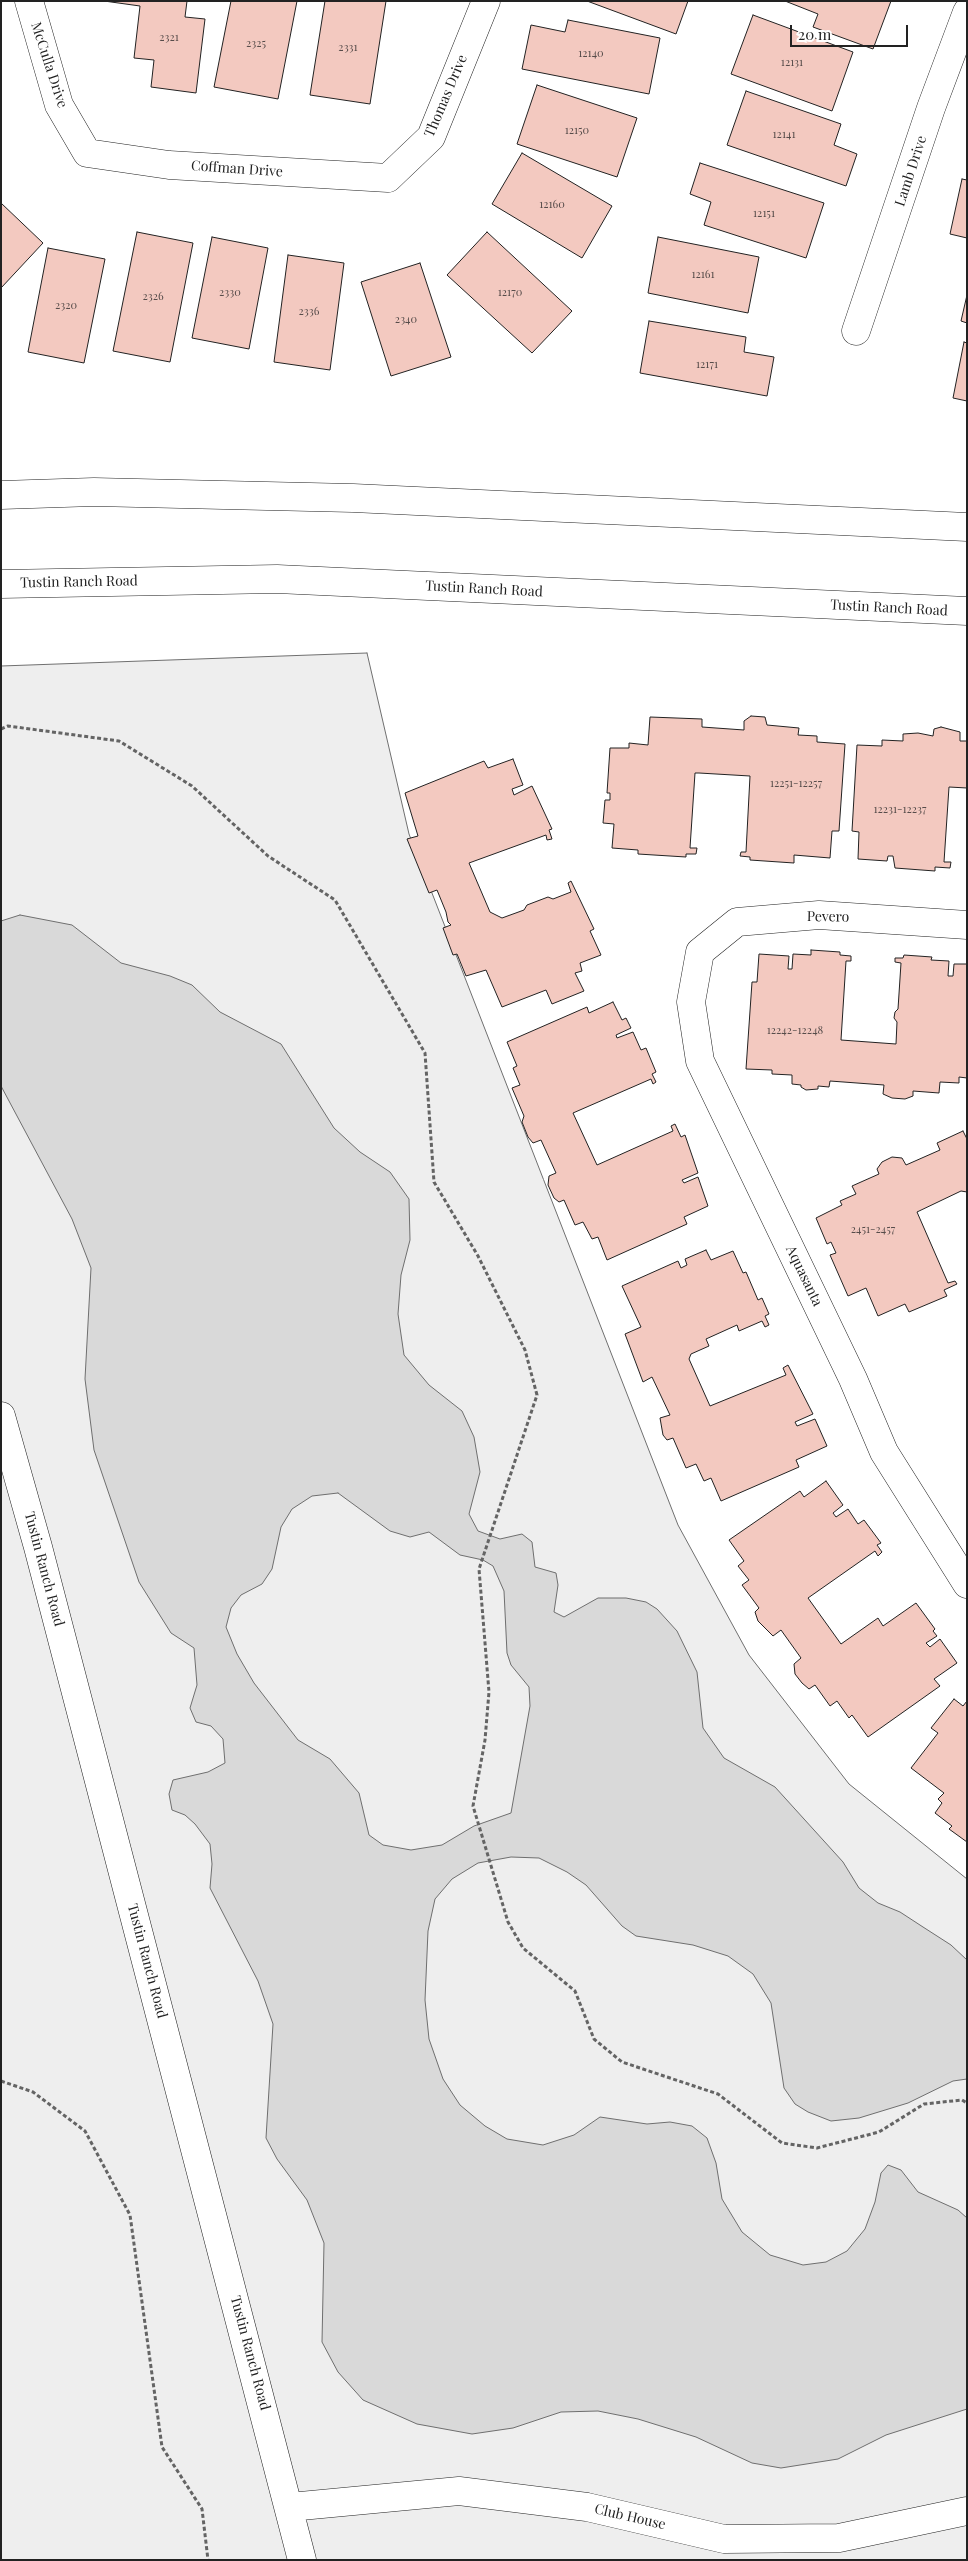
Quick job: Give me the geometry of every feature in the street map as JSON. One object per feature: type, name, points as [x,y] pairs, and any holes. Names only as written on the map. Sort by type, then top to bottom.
[{"type":"street","name":"McCulla Drive","points":[[29,1],[59,105],[87,153]]},
{"type":"street","name":"Thomas Drive","points":[[388,178],[431,137],[486,1]]},
{"type":"street","name":"Lamb Drive","points":[[856,331],[931,108],[967,12]]},
{"type":"street","name":"Coffman Drive","points":[[87,153],[169,164],[388,178]]},
{"type":"street","points":[[1,495],[94,492],[353,498],[967,526]]},
{"type":"street","name":"Tustin Ranch Road","points":[[1,584],[277,579],[967,611]]},
{"type":"street","name":"Pevero","points":[[700,952],[737,922],[818,915],[967,926]]},
{"type":"street","name":"Aquasanta","points":[[700,952],[691,1002],[700,1061],[854,1379],[884,1452],[967,1584]]},
{"type":"street","name":"Tustin Ranch Road","points":[[1,1416],[41,1556],[290,2507],[302,2560]]},
{"type":"street","name":"Club House","points":[[290,2507],[459,2491],[588,2508],[724,2539],[839,2538],[967,2511]]},
{"type":"path","points":[[1,729],[8,726],[119,741],[192,786],[268,856],[335,900],[425,1053],[434,1182],[478,1256],[525,1350],[537,1394],[479,1569],[489,1692],[485,1740],[473,1806],[508,1922],[524,1948],[575,1991],[594,2039],[622,2062],[718,2094],[782,2143],[816,2148],[879,2132],[924,2104],[962,2100],[967,2103]]},
{"type":"path","points":[[1,2082],[34,2092],[85,2131],[130,2214],[162,2447],[202,2509],[208,2560]]},
{"type":"shaded area","points":[[367,653],[409,834],[678,1525],[749,1655],[849,1784],[967,1879],[967,2560],[1,2560],[1,666]]},
{"type":"shaded area","points":[[20,915],[72,925],[121,963],[170,976],[192,985],[220,1012],[281,1044],[334,1128],[360,1152],[390,1172],[409,1199],[410,1240],[401,1275],[398,1314],[404,1355],[429,1385],[462,1411],[474,1437],[480,1472],[469,1514],[478,1531],[500,1539],[522,1534],[532,1542],[535,1567],[556,1573],[558,1585],[554,1612],[564,1617],[598,1598],[626,1598],[646,1602],[657,1609],[677,1631],[697,1672],[703,1728],[724,1758],[775,1787],[843,1862],[859,1888],[878,1903],[900,1912],[951,1945],[967,1960],[967,2079],[953,2081],[908,2103],[859,2118],[831,2121],[808,2112],[795,2104],[784,2088],[771,2003],[753,1974],[728,1956],[693,1945],[636,1936],[622,1926],[586,1885],[567,1872],[539,1858],[511,1857],[478,1863],[452,1879],[435,1899],[428,1931],[425,2000],[429,2039],[443,2079],[460,2105],[485,2126],[507,2139],[543,2145],[574,2135],[600,2117],[647,2124],[670,2122],[692,2126],[707,2138],[716,2163],[722,2199],[742,2232],[770,2255],[803,2265],[826,2262],[847,2251],[865,2229],[875,2202],[881,2173],[888,2165],[901,2170],[918,2192],[958,2210],[967,2218],[967,2409],[886,2435],[838,2459],[781,2468],[752,2463],[696,2437],[638,2419],[598,2411],[561,2412],[513,2428],[472,2434],[417,2424],[363,2400],[338,2372],[322,2342],[324,2243],[307,2200],[277,2159],[266,2138],[273,2024],[258,1981],[210,1888],[212,1864],[210,1844],[195,1824],[185,1815],[172,1810],[169,1794],[173,1780],[208,1772],[225,1763],[223,1739],[211,1726],[196,1722],[190,1708],[197,1685],[194,1648],[171,1633],[139,1582],[94,1450],[85,1379],[91,1268],[72,1219],[1,1086],[1,921]],"holes":[[[338,1493],[390,1531],[410,1537],[429,1532],[460,1555],[483,1560],[493,1566],[504,1591],[507,1653],[511,1665],[529,1687],[530,1706],[511,1813],[474,1826],[442,1845],[411,1850],[383,1845],[369,1835],[359,1793],[330,1759],[298,1740],[254,1683],[237,1654],[226,1627],[231,1608],[241,1595],[262,1584],[272,1569],[281,1527],[292,1509],[312,1496]]]},
{"type":"building","points":[[104,1],[187,1],[185,17],[205,19],[196,93],[151,87],[154,60],[134,58],[140,6]]},
{"type":"building","points":[[231,1],[297,1],[278,99],[214,87]]},
{"type":"building","points":[[325,1],[386,1],[370,104],[310,95]]},
{"type":"building","points":[[587,1],[688,1],[676,34]]},
{"type":"building","points":[[785,1],[891,1],[873,49],[813,27],[818,14]]},
{"type":"building","points":[[753,15],[853,52],[832,111],[731,74]]},
{"type":"building","points":[[568,20],[660,38],[649,94],[522,69],[531,25],[565,32]]},
{"type":"building","points":[[537,85],[637,118],[617,177],[517,144]]},
{"type":"building","points":[[746,91],[841,124],[834,145],[857,154],[846,186],[727,145]]},
{"type":"building","points":[[522,153],[612,206],[582,258],[492,204]]},
{"type":"building","points":[[700,163],[824,203],[806,258],[704,225],[711,202],[690,194]]},
{"type":"building","points":[[962,179],[967,180],[967,238],[950,234]]},
{"type":"building","points":[[1,203],[43,243],[1,288]]},
{"type":"building","points":[[137,232],[193,243],[170,362],[113,351]]},
{"type":"building","points":[[487,232],[572,311],[532,353],[447,275]]},
{"type":"building","points":[[212,237],[268,248],[249,349],[192,338]]},
{"type":"building","points":[[658,237],[759,257],[748,313],[648,293]]},
{"type":"building","points":[[48,248],[105,259],[84,363],[28,352]]},
{"type":"building","points":[[288,255],[344,263],[330,370],[274,362]]},
{"type":"building","points":[[420,263],[451,357],[391,376],[361,282]]},
{"type":"building","points":[[967,295],[967,323],[961,321]]},
{"type":"building","points":[[649,321],[746,337],[744,352],[774,357],[767,396],[640,373]]},
{"type":"building","points":[[964,342],[967,343],[967,401],[953,398]]},
{"type":"building","points":[[751,716],[765,717],[767,725],[799,728],[798,735],[817,736],[817,742],[845,744],[839,831],[832,831],[830,858],[794,855],[794,863],[750,860],[750,857],[740,856],[741,852],[746,852],[750,776],[699,773],[695,773],[690,848],[697,848],[696,854],[686,854],[686,857],[638,854],[638,850],[612,848],[614,824],[603,823],[605,800],[610,800],[610,793],[607,793],[610,748],[629,748],[629,743],[648,745],[650,717],[702,719],[702,727],[744,730],[744,721]]},
{"type":"building","points":[[941,727],[960,732],[960,741],[967,741],[967,788],[949,787],[944,862],[951,862],[950,868],[935,867],[935,871],[895,868],[893,856],[888,856],[887,861],[858,859],[859,832],[852,831],[857,745],[882,746],[882,740],[903,741],[903,734],[918,733],[933,736],[934,729]]},
{"type":"building","points":[[513,759],[523,785],[512,789],[514,795],[532,786],[552,829],[549,830],[552,839],[547,840],[546,835],[469,863],[490,912],[502,918],[524,910],[527,905],[548,897],[553,899],[571,892],[568,883],[571,881],[594,929],[590,931],[601,955],[580,963],[582,971],[575,973],[584,991],[552,1004],[546,990],[502,1007],[486,970],[466,976],[457,954],[453,955],[443,928],[451,925],[448,922],[446,912],[437,890],[429,893],[407,839],[418,836],[405,793],[484,761],[488,768]]},
{"type":"building","points":[[811,950],[840,952],[840,955],[851,956],[851,961],[846,961],[841,1040],[896,1044],[897,1022],[894,1018],[895,1012],[898,1009],[901,963],[895,962],[895,958],[903,958],[904,955],[932,957],[931,960],[949,961],[948,976],[953,976],[954,964],[967,964],[967,1078],[959,1077],[959,1083],[940,1082],[939,1093],[913,1091],[913,1096],[905,1099],[892,1098],[883,1094],[884,1085],[830,1081],[829,1087],[818,1086],[818,1089],[806,1090],[801,1085],[792,1084],[792,1075],[772,1074],[772,1070],[746,1069],[752,982],[757,982],[759,954],[789,956],[788,969],[792,969],[793,954],[811,955]]},
{"type":"building","points":[[613,1002],[622,1020],[626,1018],[631,1028],[616,1035],[617,1038],[633,1032],[641,1050],[646,1048],[656,1072],[652,1074],[656,1082],[653,1084],[651,1079],[573,1113],[597,1165],[673,1131],[671,1126],[675,1124],[681,1137],[685,1135],[698,1173],[682,1180],[684,1183],[698,1177],[708,1206],[684,1217],[687,1224],[607,1260],[598,1237],[592,1239],[583,1222],[575,1225],[564,1200],[559,1202],[554,1198],[548,1185],[549,1176],[556,1173],[541,1140],[533,1143],[528,1137],[522,1122],[524,1116],[512,1088],[520,1085],[513,1068],[517,1066],[507,1042],[587,1007],[589,1013]]},
{"type":"building","points":[[963,1131],[967,1139],[967,1192],[961,1191],[917,1212],[948,1283],[955,1281],[957,1284],[944,1290],[947,1296],[909,1312],[905,1304],[878,1316],[866,1288],[848,1296],[830,1255],[836,1253],[831,1242],[827,1244],[816,1218],[842,1205],[840,1201],[856,1194],[852,1186],[879,1174],[877,1169],[882,1162],[892,1157],[902,1158],[906,1165],[940,1150],[937,1143]]},
{"type":"building","points":[[706,1250],[711,1260],[733,1251],[743,1273],[746,1272],[758,1300],[762,1298],[769,1314],[765,1316],[769,1325],[765,1327],[762,1321],[739,1331],[737,1325],[706,1339],[709,1346],[691,1354],[689,1359],[710,1406],[786,1375],[783,1368],[788,1365],[813,1414],[795,1422],[797,1426],[815,1419],[827,1446],[796,1460],[799,1467],[721,1501],[711,1478],[704,1481],[696,1464],[686,1468],[673,1438],[667,1440],[663,1435],[660,1418],[670,1415],[652,1377],[643,1382],[625,1334],[641,1327],[622,1286],[678,1261],[681,1268],[687,1265],[685,1259]]},
{"type":"building","points":[[826,1481],[843,1505],[833,1513],[836,1517],[848,1509],[858,1524],[864,1520],[881,1543],[877,1545],[882,1552],[878,1556],[875,1551],[808,1598],[841,1644],[878,1618],[883,1626],[916,1603],[935,1629],[933,1631],[937,1636],[926,1643],[930,1647],[940,1639],[957,1663],[934,1679],[940,1686],[868,1737],[852,1715],[849,1718],[837,1701],[830,1706],[815,1685],[809,1689],[795,1674],[794,1664],[801,1658],[781,1630],[773,1636],[758,1621],[755,1612],[759,1608],[742,1585],[749,1580],[738,1566],[744,1561],[729,1540],[800,1491],[804,1497]]},
{"type":"building","points":[[954,1699],[963,1706],[967,1701],[967,1842],[949,1829],[952,1826],[935,1813],[942,1803],[938,1799],[944,1793],[911,1768],[938,1733],[931,1728]]}]
